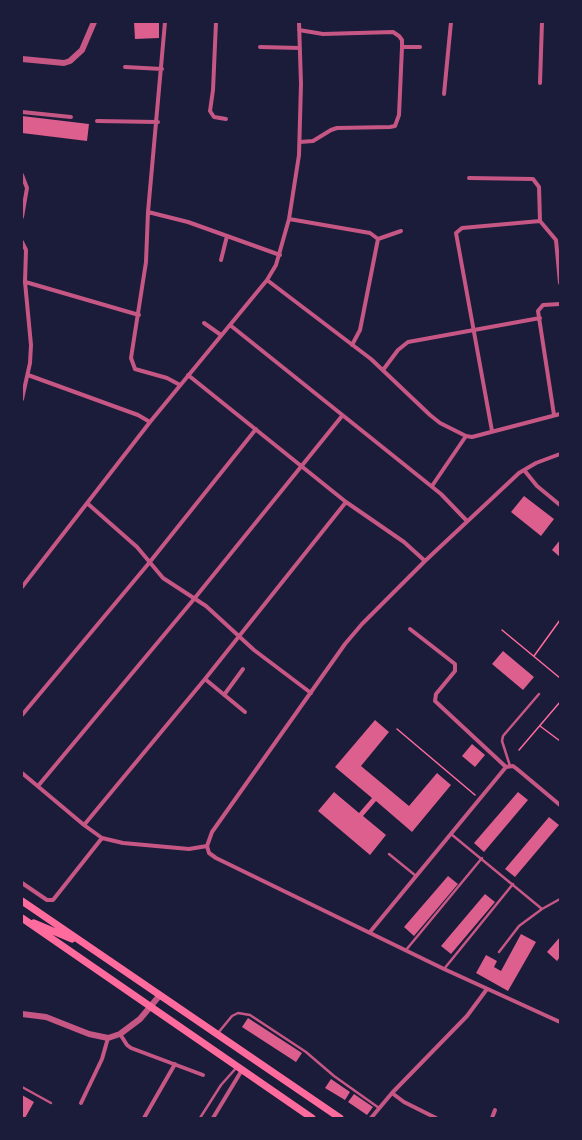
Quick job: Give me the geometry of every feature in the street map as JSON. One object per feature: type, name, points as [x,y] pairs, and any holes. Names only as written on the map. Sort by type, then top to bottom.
[{"type":"main road","points":[[22,901],[340,1118]]},
{"type":"main road","points":[[22,918],[86,944]]},
{"type":"main road","points":[[22,918],[312,1118]]},
{"type":"main road","points":[[240,1069],[235,1062],[236,1057],[240,1054],[246,1055]]},
{"type":"street","points":[[22,59],[64,63],[70,61],[82,50],[94,22]]},
{"type":"street","points":[[165,22],[158,122],[148,212],[146,262],[139,315],[131,358],[135,369],[167,378],[180,385]]},
{"type":"street","points":[[216,22],[213,90],[210,111],[211,115],[214,117],[226,119]]},
{"type":"street","points":[[22,587],[150,422],[267,280],[280,255],[289,219],[300,142],[299,22]]},
{"type":"street","points":[[444,94],[451,22]]},
{"type":"street","points":[[540,83],[542,22]]},
{"type":"street","points":[[299,30],[323,34],[393,32],[402,40],[399,115],[395,126],[337,128],[313,140],[300,142]]},
{"type":"street","points":[[402,47],[420,46]]},
{"type":"street","points":[[260,47],[300,48]]},
{"type":"street","points":[[125,67],[162,69]]},
{"type":"street","points":[[22,112],[71,117]]},
{"type":"street","points":[[97,121],[158,122]]},
{"type":"street","points":[[22,175],[27,188],[22,217]]},
{"type":"street","points":[[469,178],[533,179],[539,187],[540,221],[556,240],[560,284]]},
{"type":"street","points":[[148,212],[188,222],[280,255]]},
{"type":"street","points":[[289,219],[364,232],[375,236],[378,239]]},
{"type":"street","points":[[492,431],[456,233],[462,228],[540,221]]},
{"type":"street","points":[[378,239],[401,231]]},
{"type":"street","points":[[221,260],[227,236]]},
{"type":"street","points":[[352,345],[360,330],[378,239]]},
{"type":"street","points":[[22,242],[26,250],[24,282],[31,345],[28,375],[22,398]]},
{"type":"street","points":[[267,280],[383,370],[440,423],[466,436],[472,437],[560,414]]},
{"type":"street","points":[[24,282],[139,315]]},
{"type":"street","points":[[554,415],[540,318],[540,308],[543,305],[560,304]]},
{"type":"street","points":[[383,370],[403,345],[540,318]]},
{"type":"street","points":[[204,323],[221,335]]},
{"type":"street","points":[[230,325],[342,416],[432,486],[451,502],[468,521]]},
{"type":"street","points":[[28,375],[138,415],[150,422]]},
{"type":"street","points":[[188,375],[300,466],[346,502],[404,542],[425,561]]},
{"type":"street","points":[[38,786],[194,599],[300,466],[342,416]]},
{"type":"street","points":[[22,715],[149,563],[256,429]]},
{"type":"street","points":[[432,486],[466,436]]},
{"type":"street","points":[[560,454],[524,470],[425,561],[362,624],[311,692],[212,832],[207,846],[209,853],[216,858],[444,969],[560,1022]]},
{"type":"street","points":[[524,470],[537,486],[560,505]]},
{"type":"street","points":[[84,825],[205,679],[346,502]]},
{"type":"street","points":[[87,504],[137,547],[162,578],[206,606],[254,650],[311,692]]},
{"type":"street","points":[[410,630],[455,664],[454,671],[436,694],[434,698],[435,701],[508,766],[517,769],[560,805]]},
{"type":"street","points":[[224,695],[243,669]]},
{"type":"street","points":[[205,679],[245,712]]},
{"type":"street","points":[[370,932],[479,799],[508,766]]},
{"type":"street","points":[[22,773],[84,825],[102,838],[122,842],[182,848],[207,846]]},
{"type":"street","points":[[22,883],[47,900],[53,900],[102,838]]},
{"type":"street","points":[[371,1118],[392,1093],[467,1016],[487,989]]},
{"type":"street","points":[[22,1014],[46,1017],[89,1034],[108,1038],[120,1034],[140,1019],[160,995]]},
{"type":"street","points":[[120,1034],[126,1045],[131,1048],[203,1075]]},
{"type":"street","points":[[81,1103],[102,1059],[108,1038]]},
{"type":"street","points":[[144,1118],[175,1064]]},
{"type":"street","points":[[213,1118],[240,1069]]},
{"type":"street","points":[[392,1093],[404,1102],[436,1118]]},
{"type":"street","points":[[492,1118],[495,1110]]},
{"type":"lane","points":[[508,766],[502,741],[503,736],[539,694]]},
{"type":"lane","points":[[451,833],[542,909]]},
{"type":"lane","points":[[389,854],[416,876]]},
{"type":"lane","points":[[406,950],[482,858]]},
{"type":"lane","points":[[444,969],[512,884]]},
{"type":"lane","points":[[499,952],[519,926],[542,909],[560,899]]},
{"type":"lane","points":[[217,1035],[232,1016],[238,1013],[250,1015],[306,1052],[334,1076],[379,1108]]},
{"type":"lane","points":[[200,1118],[217,1090],[240,1069]]},
{"type":"lane","points":[[22,1087],[51,1103]]},
{"type":"path","points":[[534,656],[560,620]]},
{"type":"path","points":[[502,630],[560,678]]},
{"type":"path","points":[[519,750],[560,702]]},
{"type":"path","points":[[540,726],[560,741]]},
{"type":"path","points":[[397,729],[479,799]]},
{"type":"building","points":[[134,22],[159,22],[159,38],[135,39]]},
{"type":"building","points":[[22,116],[89,124],[87,141],[22,133]]},
{"type":"building","points":[[524,496],[554,519],[541,536],[511,512]]},
{"type":"building","points":[[560,540],[560,557],[552,550]]},
{"type":"building","points":[[503,651],[534,677],[523,690],[492,664]]},
{"type":"building","points":[[375,720],[389,732],[361,766],[409,806],[437,773],[451,785],[412,832],[376,801],[363,816],[386,835],[370,855],[318,811],[334,792],[359,813],[372,798],[335,767]]},
{"type":"building","points":[[472,744],[485,755],[475,767],[462,756]]},
{"type":"building","points":[[518,792],[528,800],[484,852],[474,843]]},
{"type":"building","points":[[549,817],[559,825],[515,877],[505,869]]},
{"type":"building","points":[[448,876],[458,884],[414,936],[404,927]]},
{"type":"building","points":[[485,894],[495,902],[451,954],[441,946]]},
{"type":"building","points":[[521,934],[536,942],[508,991],[476,973],[486,955],[497,961],[494,967],[501,971]]},
{"type":"building","points":[[560,937],[560,957],[557,961],[547,952]]},
{"type":"building","points":[[248,1018],[302,1053],[296,1062],[242,1027]]},
{"type":"building","points":[[331,1079],[350,1092],[345,1100],[325,1088]]},
{"type":"building","points":[[354,1094],[373,1107],[367,1115],[348,1102]]},
{"type":"building","points":[[22,1095],[34,1102],[25,1118],[22,1118]]}]
